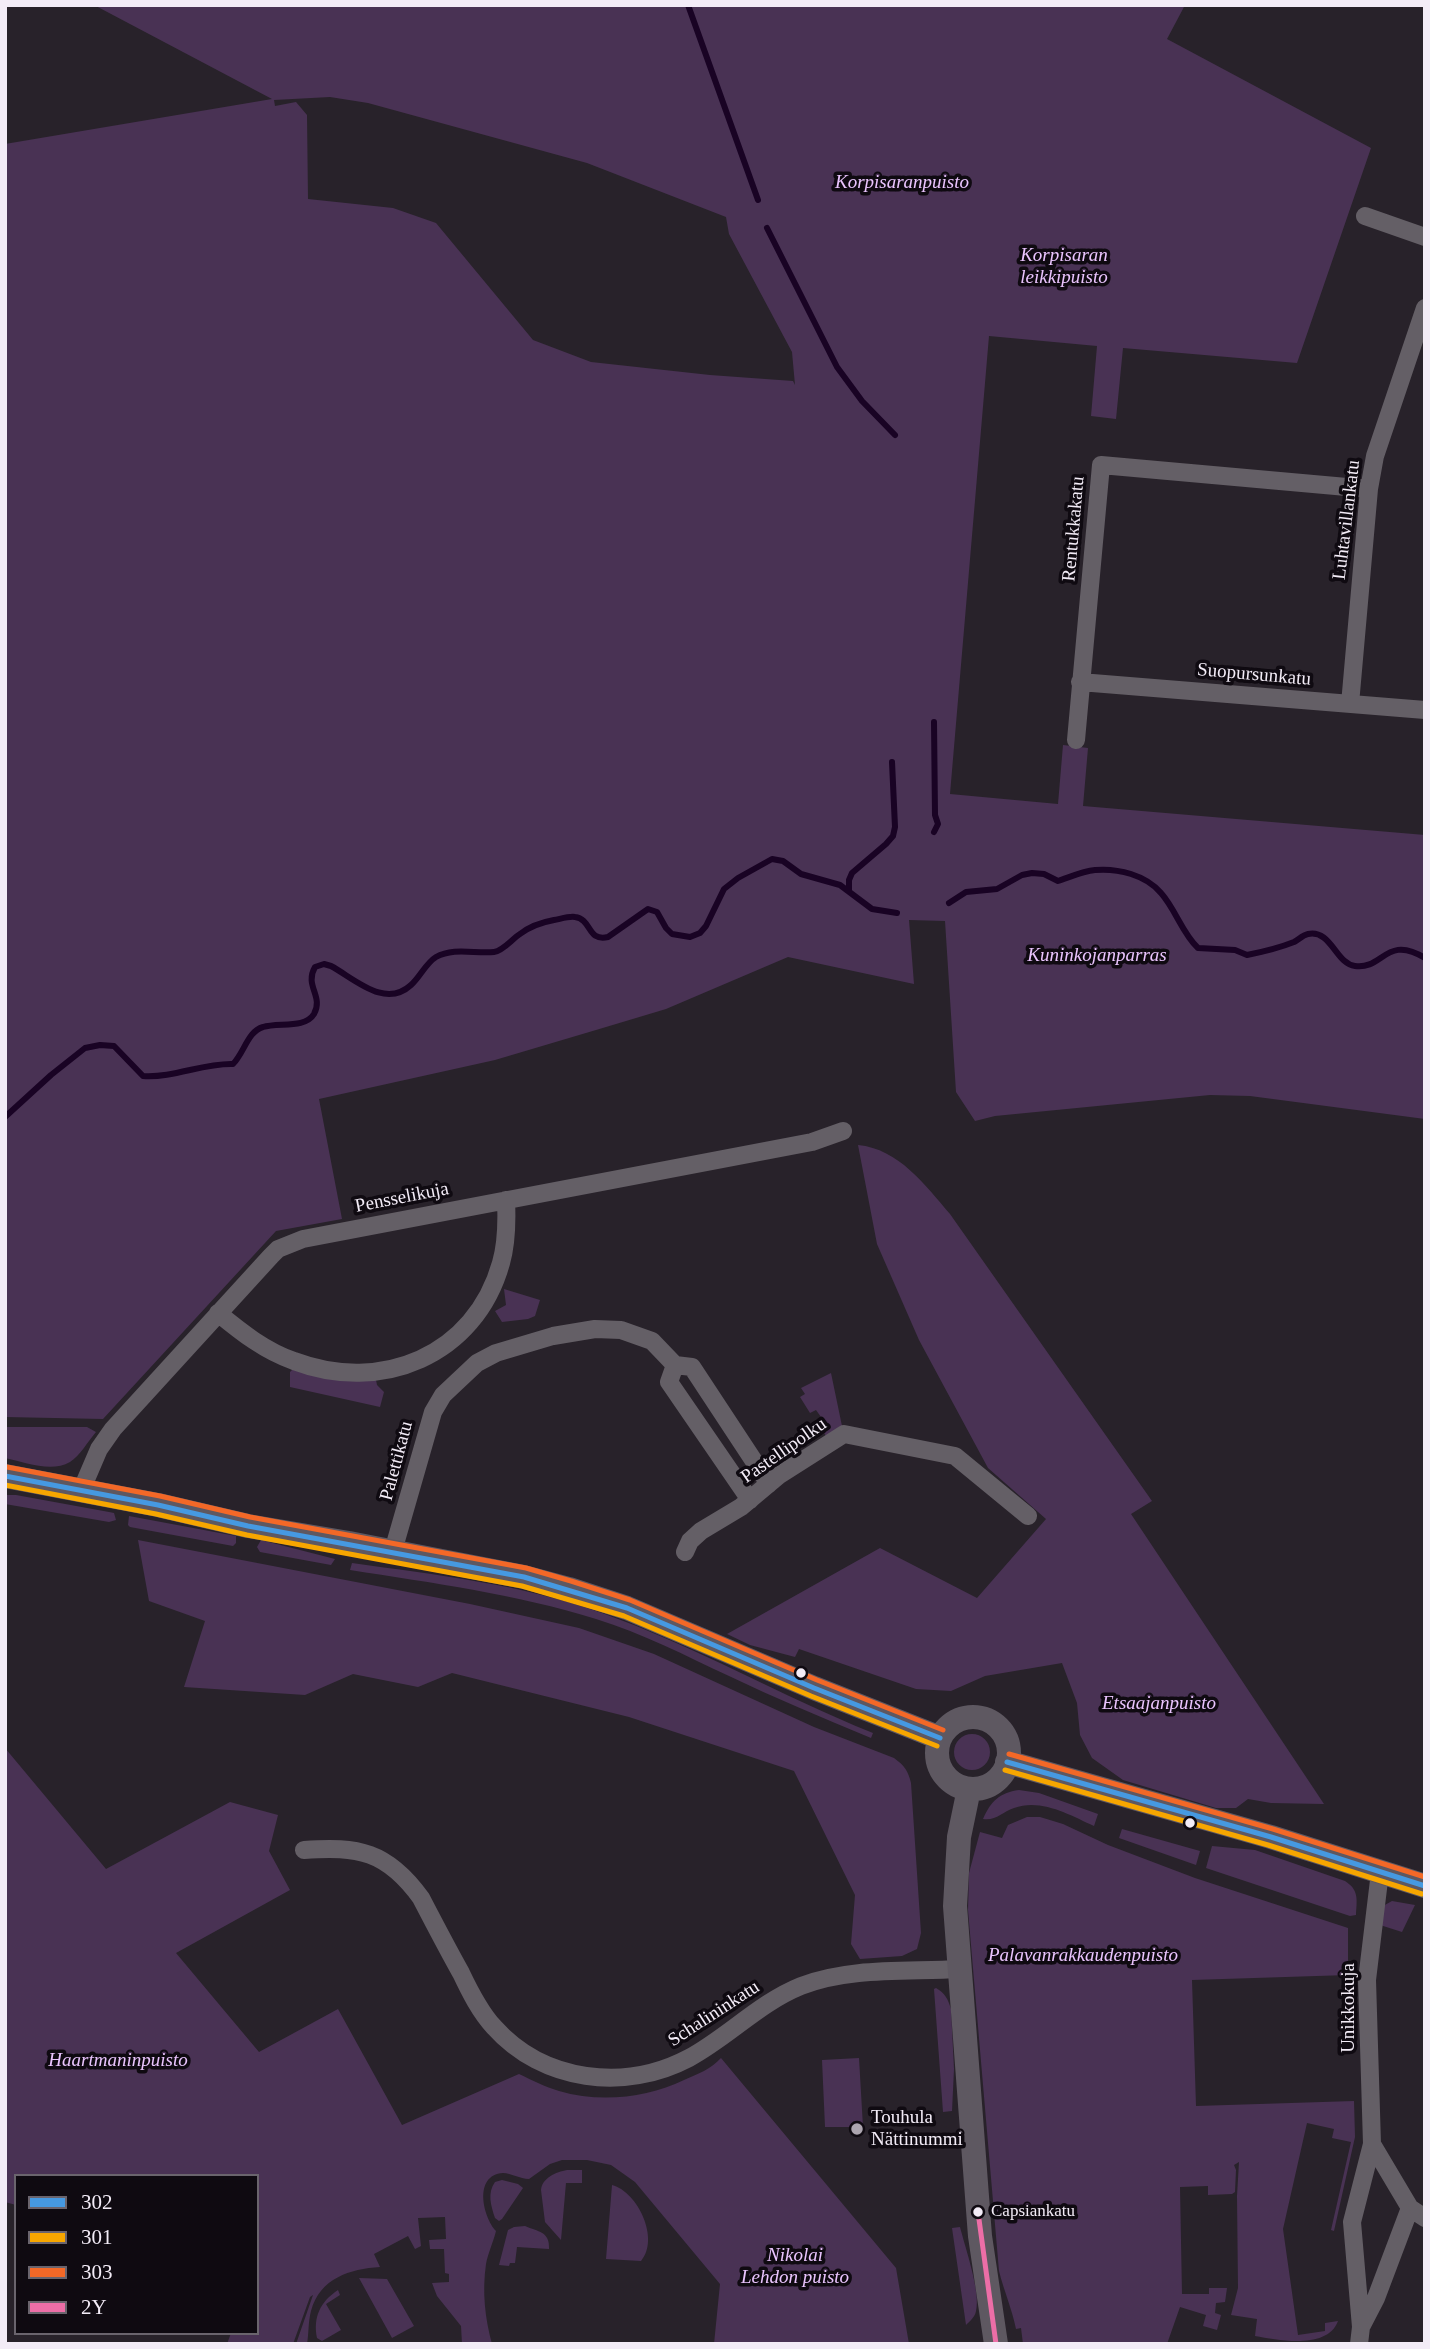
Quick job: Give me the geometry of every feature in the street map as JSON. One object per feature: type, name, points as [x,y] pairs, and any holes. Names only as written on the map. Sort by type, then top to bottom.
[{"type":"main road","points":[[5,1476],[158,1505],[248,1526],[524,1577],[569,1589],[627,1608],[814,1688],[940,1738]]},
{"type":"main road","points":[[981,1718],[998,1727],[1004,1735],[1009,1754],[1007,1762],[997,1780],[970,1789],[951,1782],[939,1767],[937,1747],[945,1730],[961,1719],[981,1718]]},
{"type":"main road","points":[[1007,1762],[1271,1837],[1425,1886]]},
{"type":"main road","points":[[970,1789],[959,1837],[955,1906],[980,2236],[996,2344]]},
{"type":"street","points":[[1365,216],[1425,237]]},
{"type":"street","name":"Luhtavillankatu","points":[[1350,704],[1369,489],[1375,456],[1425,308]]},
{"type":"street","name":"Rentukkakatu","points":[[1076,740],[1101,465],[1369,489]]},
{"type":"street","name":"Suopursunkatu","points":[[1080,682],[1425,710]]},
{"type":"street","name":"Pensselikuja","points":[[81,1491],[99,1450],[113,1429],[271,1256],[289,1244],[303,1239],[811,1142],[843,1131]]},
{"type":"street","points":[[218,1313],[250,1338],[292,1361],[348,1374],[378,1372],[410,1364],[448,1345],[483,1308],[496,1279],[506,1240],[506,1200]]},
{"type":"street","name":"Palettikatu","points":[[393,1551],[433,1412],[443,1395],[467,1371],[496,1353],[529,1342],[595,1329],[621,1330],[642,1337],[664,1351],[675,1365],[692,1367],[769,1484]]},
{"type":"street","points":[[448,1345],[467,1371]]},
{"type":"street","points":[[675,1365],[669,1382],[750,1500]]},
{"type":"street","name":"Pastellipolku","points":[[685,1552],[690,1541],[701,1531],[844,1434],[955,1456],[1028,1516]]},
{"type":"street","name":"Schalininkatu","points":[[304,1850],[336,1847],[357,1850],[369,1853],[391,1867],[410,1883],[421,1898],[478,2005],[493,2027],[531,2057],[582,2076],[630,2078],[667,2068],[691,2057],[766,2004],[801,1986],[860,1974],[959,1969]]},
{"type":"street","name":"Unikkokuja","points":[[1360,2335],[1352,2222],[1372,2144],[1367,1980],[1380,1872]]},
{"type":"street","name":"Unikkokuja","points":[[1360,2335],[1417,2213],[1372,2144]]},
{"type":"street","points":[[1360,2187],[1367,2178],[1373,2176],[1392,2178]]},
{"type":"green space","points":[[94,5],[1185,5],[1167,39],[1371,148],[1297,363],[1123,348],[1116,419],[1091,416],[1097,346],[989,336],[950,794],[1058,804],[1063,745],[1088,748],[1083,806],[1425,835],[1425,1119],[1250,1096],[1210,1095],[995,1116],[975,1121],[956,1092],[945,921],[909,920],[914,984],[788,957],[666,1009],[495,1060],[319,1099],[342,1219],[276,1231],[103,1419],[5,1417],[5,144],[272,99]],"holes":[[[330,97],[368,103],[587,163],[726,217],[729,234],[792,352],[795,385],[793,381],[591,362],[533,340],[436,223],[393,208],[308,199],[307,115],[296,102],[275,106],[274,100]]]},
{"type":"green space","name":"Etsaajanpuisto","points":[[858,1145],[886,1153],[899,1161],[921,1180],[950,1214],[1152,1501],[1131,1514],[1324,1804],[1271,1803],[1248,1799],[1236,1808],[1216,1808],[1123,1780],[1092,1758],[1080,1735],[1077,1703],[1062,1663],[985,1676],[951,1691],[916,1689],[799,1649],[795,1657],[750,1645],[727,1634],[880,1548],[977,1598],[1046,1519],[988,1468],[919,1340],[877,1244]]},
{"type":"green space","points":[[504,1289],[540,1300],[535,1316],[502,1322],[495,1311],[506,1305]]},
{"type":"green space","points":[[293,1369],[336,1380],[376,1380],[384,1392],[380,1407],[290,1387],[290,1372]]},
{"type":"green space","points":[[831,1373],[842,1426],[826,1436],[821,1428],[826,1424],[816,1410],[810,1413],[800,1397],[805,1394],[801,1388]]},
{"type":"green space","points":[[5,1427],[87,1427],[96,1432],[70,1462],[46,1467],[5,1458]]},
{"type":"green space","points":[[5,1495],[114,1513],[116,1520],[109,1522],[5,1504]]},
{"type":"green space","points":[[129,1516],[236,1536],[236,1543],[233,1546],[130,1527]]},
{"type":"green space","points":[[138,1540],[470,1604],[579,1628],[654,1654],[814,1727],[894,1758],[906,1769],[911,1783],[921,1933],[917,1949],[902,1956],[860,1959],[851,1944],[855,1895],[794,1771],[629,1717],[452,1673],[418,1687],[353,1674],[305,1695],[184,1687],[205,1621],[149,1601]]},
{"type":"green space","points":[[261,1540],[335,1559],[331,1565],[260,1552],[257,1547]]},
{"type":"green space","points":[[352,1563],[510,1588],[602,1613],[671,1640],[873,1733],[871,1738],[647,1638],[596,1619],[505,1596],[350,1570]]},
{"type":"green space","points":[[972,1734],[985,1739],[990,1752],[985,1765],[972,1770],[959,1765],[954,1752],[959,1739]]},
{"type":"green space","name":"Haartmaninpuisto","points":[[5,1748],[106,1869],[230,1802],[278,1815],[269,1851],[290,1890],[176,1953],[259,2052],[338,2009],[402,2125],[519,2074],[549,2088],[575,2095],[623,2097],[670,2086],[704,2071],[721,2058],[896,2268],[909,2344],[714,2344],[720,2284],[635,2182],[611,2165],[587,2160],[562,2160],[550,2164],[529,2179],[503,2173],[494,2175],[487,2181],[483,2197],[487,2216],[496,2231],[487,2260],[484,2285],[492,2344],[462,2344],[461,2326],[437,2296],[432,2283],[449,2282],[449,2274],[445,2273],[444,2249],[430,2249],[429,2240],[446,2239],[445,2217],[418,2218],[421,2246],[415,2249],[408,2236],[374,2254],[380,2267],[347,2273],[321,2290],[311,2311],[307,2344],[296,2344],[313,2295],[293,2344],[227,2344],[230,2335],[259,2335],[259,2174],[14,2174],[14,2204],[5,2202]]},
{"type":"green space","points":[[1019,1790],[1039,1793],[1098,1814],[1094,1826],[1055,1809],[1035,1805],[1024,1805],[983,1819],[997,1799],[1006,1793]]},
{"type":"green space","name":"Palavanrakkaudenpuisto","points":[[1027,1817],[1040,1817],[1063,1824],[1108,1845],[1195,1878],[1348,1928],[1348,1975],[1192,1980],[1196,2106],[1354,2101],[1355,2137],[1334,2231],[1331,2230],[1351,2142],[1332,2138],[1334,2129],[1307,2123],[1283,2229],[1298,2335],[1325,2331],[1325,2323],[1338,2321],[1333,2330],[1324,2336],[1290,2341],[1255,2336],[1257,2319],[1231,2315],[1238,2288],[1239,2162],[1234,2165],[1235,2192],[1232,2194],[1208,2195],[1208,2186],[1180,2187],[1182,2294],[1209,2294],[1209,2288],[1227,2288],[1225,2302],[1216,2303],[1215,2313],[1221,2315],[1217,2330],[1203,2326],[1206,2315],[1180,2307],[1167,2344],[1023,2344],[1021,2328],[1016,2329],[999,2271],[968,1910],[969,1873],[980,1832],[1002,1838],[1008,1825]]},
{"type":"green space","points":[[1122,1829],[1200,1851],[1196,1865],[1119,1838]]},
{"type":"green space","points":[[1212,1846],[1255,1850],[1345,1881],[1355,1891],[1356,1915],[1350,1916],[1206,1868]]},
{"type":"green space","points":[[1392,1901],[1415,1905],[1402,1932],[1380,1925],[1383,1906]]},
{"type":"green space","points":[[934,1989],[946,1997],[951,2009],[954,2069],[952,2111],[943,2112]]},
{"type":"green space","points":[[859,2058],[863,2127],[825,2127],[822,2060]]},
{"type":"green space","points":[[567,2170],[582,2170],[582,2183],[566,2183],[561,2240],[545,2222],[541,2190],[547,2179]]},
{"type":"green space","points":[[502,2180],[523,2188],[499,2221],[495,2218],[490,2195],[495,2182]]},
{"type":"green space","points":[[612,2185],[630,2197],[643,2217],[648,2241],[641,2261],[606,2259]]},
{"type":"green space","points":[[525,2226],[545,2235],[549,2249],[517,2247],[515,2263],[510,2263],[509,2266],[499,2265],[508,2230]]},
{"type":"green space","points":[[960,2227],[977,2303],[975,2315],[966,2325],[952,2228]]},
{"type":"green space","points":[[359,2278],[387,2279],[414,2326],[392,2338]]},
{"type":"green space","points":[[338,2290],[340,2295],[326,2304],[341,2330],[322,2341],[317,2338],[317,2317],[322,2305]]},
{"type":"waterway","points":[[688,5],[758,200]]},
{"type":"waterway","points":[[767,228],[837,367],[862,401],[895,435]]},
{"type":"waterway","points":[[934,722],[935,815],[938,824],[934,832]]},
{"type":"waterway","points":[[849,891],[852,873],[893,836],[895,827],[892,762]]},
{"type":"waterway","points":[[5,1117],[85,1048],[114,1046],[143,1076],[233,1064],[258,1029],[310,1019],[317,1002],[312,974],[315,967],[324,964],[370,989],[391,994],[401,992],[411,985],[436,957],[457,952],[497,951],[532,927],[564,918],[580,919],[601,938],[608,937],[648,909],[657,912],[672,934],[690,937],[700,933],[706,926],[724,889],[772,859],[783,861],[801,874],[840,885],[872,909],[897,913]]},
{"type":"waterway","points":[[949,903],[966,892],[997,889],[1022,875],[1044,874],[1058,881],[1090,871],[1113,870],[1140,877],[1155,887],[1198,948],[1235,950],[1247,955],[1316,934],[1328,941],[1348,964],[1355,966],[1372,963],[1393,951],[1412,952],[1425,958]]},
{"type":"transit line","name":"303","points":[[7,1467],[160,1496],[250,1517],[526,1568],[630,1600],[817,1680],[943,1730]]},
{"type":"transit line","name":"302","points":[[5,1476],[158,1505],[248,1526],[524,1577],[627,1608],[814,1688],[940,1738]]},
{"type":"transit line","name":"301","points":[[5,1485],[156,1514],[247,1535],[522,1586],[624,1616],[811,1696],[937,1746]]},
{"type":"transit line","name":"303","points":[[1009,1754],[1273,1829],[1425,1877]]},
{"type":"transit line","name":"302","points":[[1007,1762],[1271,1837],[1425,1886]]},
{"type":"transit line","name":"301","points":[[1005,1770],[1268,1845],[1422,1894]]},
{"type":"transit line","name":"2Y","points":[[978,2212],[996,2344]]},
{"type":"place","name":"Touhula Nättinummi","points":[[857,2129]]},
{"type":"place","name":"Capsiankatu","points":[[978,2212]]},
{"type":"park label","name":"Korpisaranpuisto","points":[[902,183]]},
{"type":"park label","name":"Korpisaran leikkipuisto","points":[[1064,267]]},
{"type":"park label","name":"Kuninkojanparras","points":[[1097,956]]},
{"type":"park label","name":"Nikolai Lehdon puisto","points":[[795,2267]]}]
